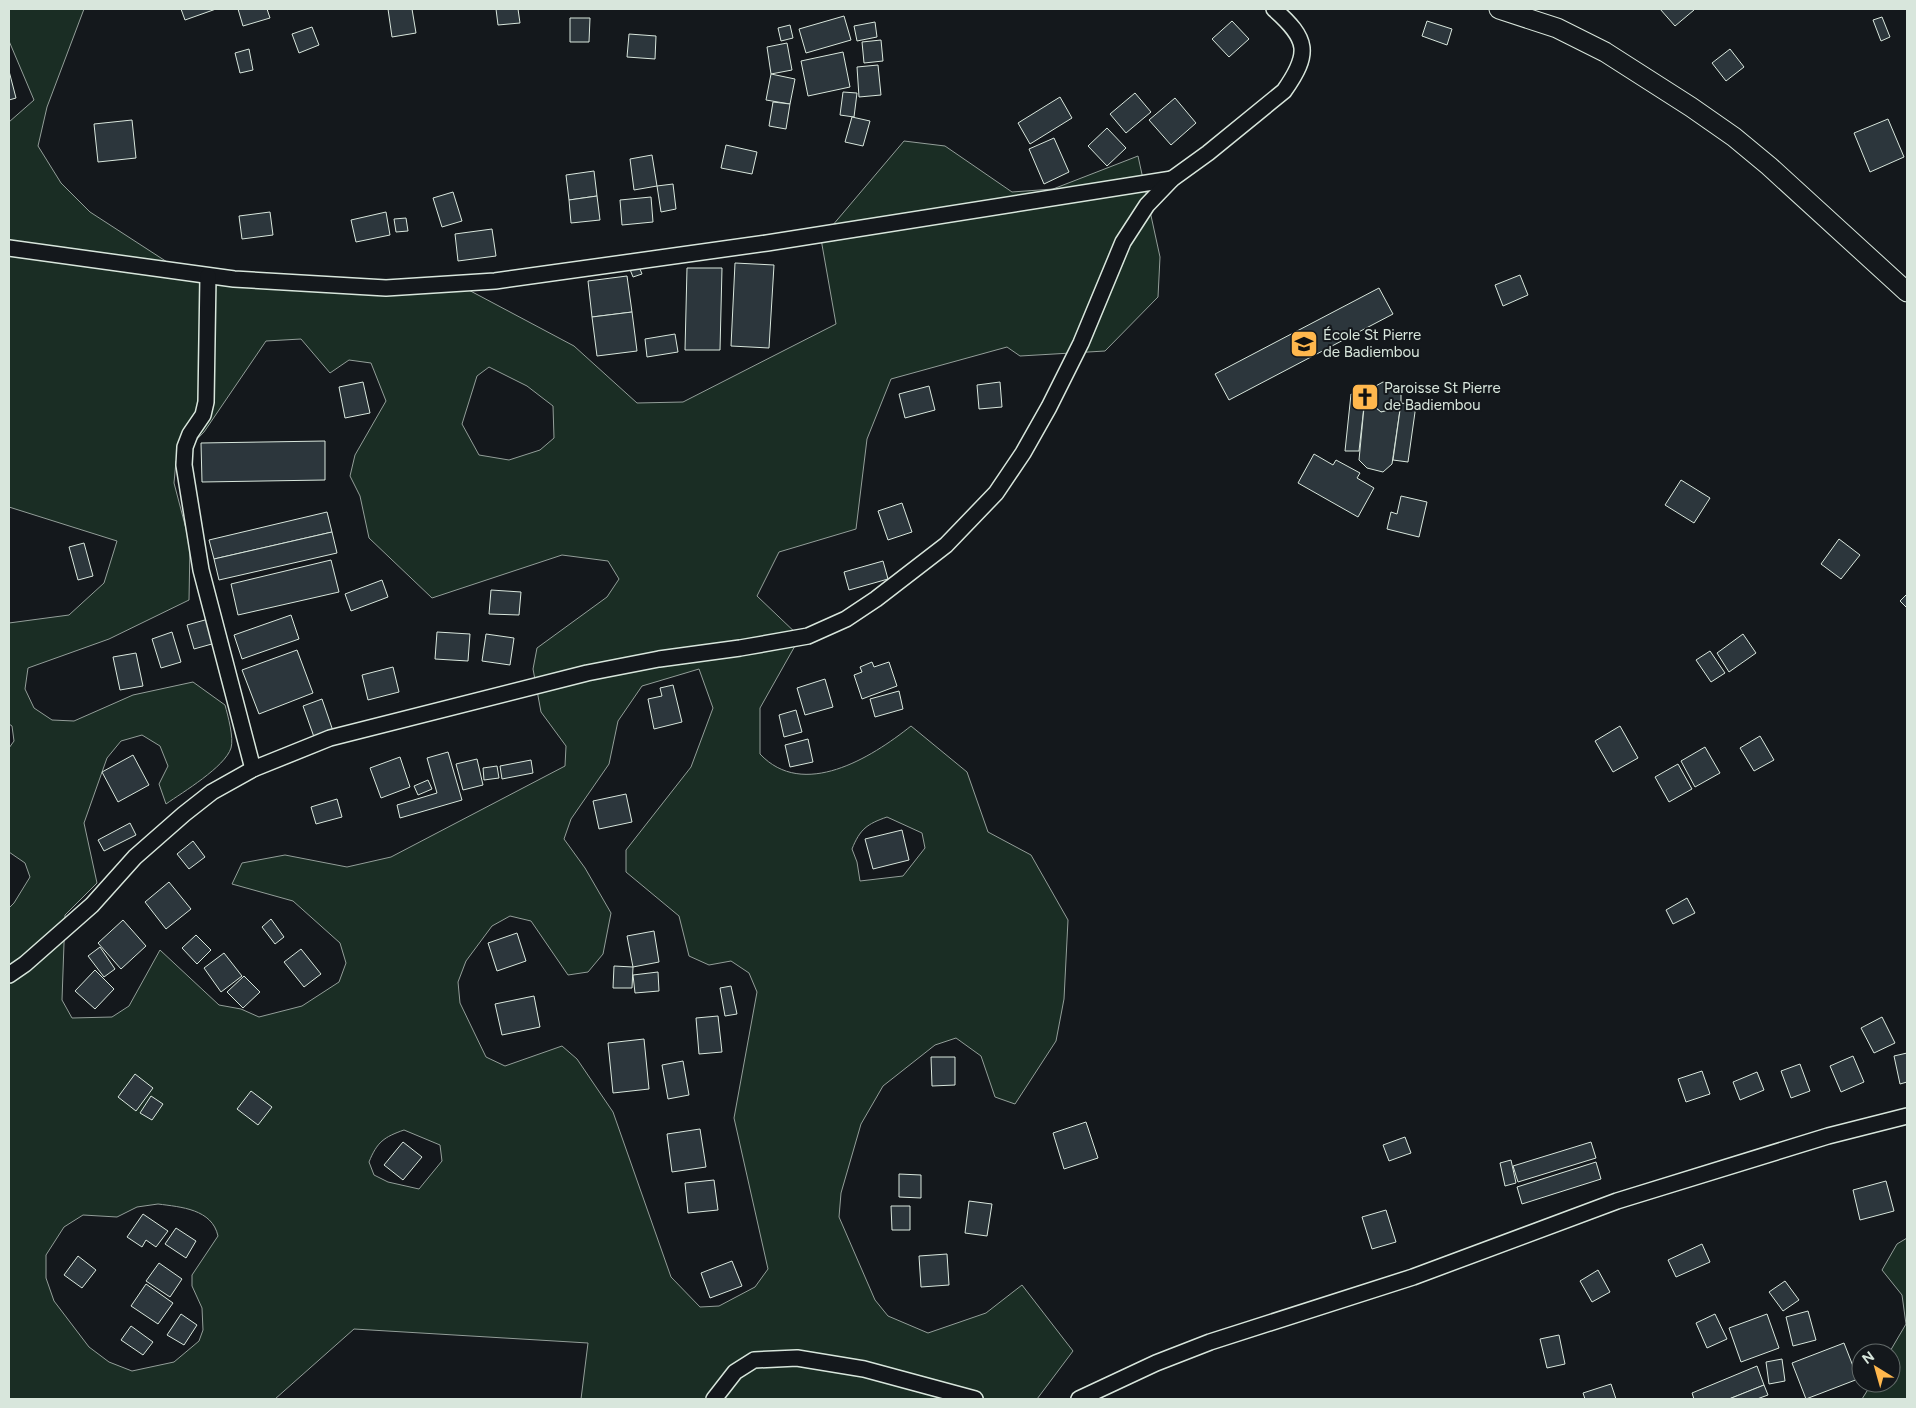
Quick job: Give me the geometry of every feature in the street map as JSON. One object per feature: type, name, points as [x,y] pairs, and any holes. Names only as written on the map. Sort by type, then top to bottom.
[{"type":"street","points":[[9,975],[25,964],[92,905],[135,857],[184,814],[212,792],[253,769],[330,738],[587,673],[659,659],[808,636],[846,618],[868,604],[946,545],[996,493],[1023,453],[1050,407],[1081,343],[1123,242],[1138,216],[1172,179],[1208,153],[1284,91],[1292,79],[1299,67],[1302,54],[1300,39],[1293,26],[1274,9]]},
{"type":"street","points":[[1499,9],[1557,28],[1605,52],[1691,106],[1734,137],[1769,166],[1907,292]]},
{"type":"street","points":[[9,248],[234,280],[386,288],[495,281],[776,241],[1172,179]]},
{"type":"street","points":[[208,276],[206,402],[203,415],[190,434],[184,465],[201,570],[253,769]]},
{"type":"street","points":[[1079,1399],[1156,1363],[1210,1342],[1413,1278],[1617,1201],[1828,1136],[1907,1116]]},
{"type":"street","points":[[714,1399],[735,1372],[754,1360],[797,1358],[864,1369],[975,1399]]},
{"type":"green space","points":[[9,9],[84,9],[47,107],[38,146],[61,183],[90,212],[201,284],[463,287],[574,346],[637,403],[683,402],[836,324],[821,239],[904,141],[945,146],[1012,192],[1053,189],[1138,156],[1160,257],[1158,297],[1105,351],[1020,356],[1007,347],[891,379],[867,439],[856,529],[779,552],[757,596],[800,637],[760,708],[760,754],[777,767],[796,774],[816,774],[837,769],[857,761],[877,750],[911,726],[967,772],[988,832],[1031,855],[1068,920],[1064,999],[1056,1041],[1015,1104],[995,1097],[981,1056],[956,1038],[935,1045],[883,1086],[861,1124],[841,1193],[839,1217],[875,1300],[888,1316],[928,1333],[986,1313],[1022,1285],[1073,1351],[1037,1399],[581,1399],[588,1343],[354,1329],[275,1399],[9,1399],[9,908],[30,877],[25,863],[9,852],[9,748],[14,741],[12,726],[9,724],[9,623],[69,615],[104,583],[117,541],[9,507],[9,122],[34,100],[9,41]],"holes":[[[301,339],[330,373],[349,360],[371,363],[386,401],[355,455],[350,476],[360,496],[369,538],[432,598],[562,555],[608,561],[619,579],[607,597],[537,648],[533,669],[541,712],[566,746],[565,766],[391,857],[347,867],[285,855],[242,863],[232,884],[293,901],[340,943],[346,963],[339,982],[302,1006],[259,1017],[241,1009],[219,1005],[160,950],[129,1006],[112,1017],[72,1018],[62,1000],[65,915],[97,883],[84,823],[107,758],[121,741],[142,735],[160,746],[168,766],[159,784],[166,804],[203,779],[221,763],[231,748],[231,733],[225,705],[193,682],[133,695],[74,721],[52,720],[34,708],[25,689],[28,668],[109,639],[189,600],[190,544],[174,483],[176,461],[204,432],[266,341]],[[489,367],[527,386],[553,406],[554,438],[540,450],[509,460],[479,455],[462,424],[477,376]],[[699,669],[713,708],[691,767],[626,850],[626,872],[679,916],[689,956],[709,965],[731,961],[749,973],[757,992],[734,1118],[768,1269],[755,1287],[719,1306],[700,1307],[671,1277],[613,1112],[577,1059],[562,1046],[505,1066],[486,1057],[460,1003],[458,982],[466,961],[492,926],[510,916],[531,921],[568,975],[588,972],[603,954],[611,913],[585,868],[564,839],[571,819],[609,764],[618,721],[642,686]],[[887,817],[922,833],[925,848],[903,876],[860,881],[857,862],[852,849],[861,832],[874,822]],[[404,1130],[440,1145],[442,1161],[419,1189],[388,1182],[374,1175],[369,1162],[378,1145],[391,1135]],[[158,1204],[194,1211],[209,1220],[215,1227],[218,1236],[192,1275],[192,1286],[202,1308],[203,1330],[199,1341],[174,1362],[132,1371],[109,1362],[89,1347],[54,1301],[46,1278],[46,1255],[64,1227],[83,1215],[117,1217],[137,1207]]]},
{"type":"green space","points":[[1907,1238],[1907,1399],[1862,1399],[1866,1393],[1901,1393],[1901,1343],[1895,1343],[1906,1324],[1902,1295],[1882,1270],[1897,1244]]},
{"type":"building","points":[[181,9],[216,9],[185,20]]},
{"type":"building","points":[[238,9],[267,9],[270,18],[243,26]]},
{"type":"building","points":[[388,9],[412,9],[416,33],[392,37]]},
{"type":"building","points":[[496,9],[518,9],[520,23],[498,25]]},
{"type":"building","points":[[1660,9],[1693,9],[1694,10],[1675,26]]},
{"type":"building","points":[[844,16],[851,40],[806,53],[799,29]]},
{"type":"building","points":[[1882,17],[1890,37],[1881,41],[1873,20]]},
{"type":"building","points":[[570,18],[590,18],[589,42],[570,42]]},
{"type":"building","points":[[1232,21],[1249,39],[1229,57],[1212,39]]},
{"type":"building","points":[[1427,21],[1452,29],[1447,45],[1422,36]]},
{"type":"building","points":[[875,22],[877,37],[857,41],[854,26]]},
{"type":"building","points":[[790,25],[793,38],[781,41],[778,28]]},
{"type":"building","points":[[312,27],[319,45],[299,53],[292,34]]},
{"type":"building","points":[[629,34],[656,36],[655,59],[627,57]]},
{"type":"building","points":[[881,40],[883,61],[864,63],[862,42]]},
{"type":"building","points":[[787,43],[792,70],[771,74],[767,47]]},
{"type":"building","points":[[249,49],[253,70],[240,73],[235,53]]},
{"type":"building","points":[[1730,49],[1744,67],[1726,81],[1712,63]]},
{"type":"building","points":[[843,52],[850,87],[808,96],[801,61]]},
{"type":"building","points":[[878,65],[881,95],[859,97],[857,67]]},
{"type":"building","points":[[9,71],[16,98],[9,100]]},
{"type":"building","points":[[771,74],[795,79],[790,104],[766,100]]},
{"type":"building","points":[[843,92],[857,93],[854,117],[840,115]]},
{"type":"building","points":[[1135,93],[1151,112],[1126,133],[1110,114]]},
{"type":"building","points":[[1060,97],[1072,118],[1030,144],[1018,123]]},
{"type":"building","points":[[1175,98],[1196,123],[1171,145],[1149,120]]},
{"type":"building","points":[[773,102],[790,104],[786,129],[769,126]]},
{"type":"building","points":[[852,117],[870,121],[863,146],[845,142]]},
{"type":"building","points":[[1888,119],[1904,157],[1870,172],[1854,133]]},
{"type":"building","points":[[132,120],[136,158],[98,162],[94,124]]},
{"type":"building","points":[[1107,128],[1126,148],[1107,166],[1088,146]]},
{"type":"building","points":[[1054,138],[1069,172],[1044,184],[1029,149]]},
{"type":"building","points":[[726,145],[757,152],[752,174],[721,168]]},
{"type":"building","points":[[652,155],[657,186],[634,190],[630,159]]},
{"type":"building","points":[[594,171],[597,196],[569,200],[566,175]]},
{"type":"building","points":[[673,184],[676,209],[661,212],[657,186]]},
{"type":"building","points":[[453,192],[462,221],[442,227],[433,198]]},
{"type":"building","points":[[597,196],[600,220],[571,223],[569,200]]},
{"type":"building","points":[[651,197],[653,222],[622,225],[620,200]]},
{"type":"building","points":[[270,212],[273,235],[242,239],[239,216]]},
{"type":"building","points":[[386,212],[390,235],[356,242],[351,220]]},
{"type":"building","points":[[406,218],[408,231],[396,232],[394,219]]},
{"type":"building","points":[[492,229],[496,256],[458,261],[455,234]]},
{"type":"building","points":[[735,263],[774,265],[769,348],[731,346]]},
{"type":"building","points":[[638,264],[642,274],[633,277],[629,267]]},
{"type":"building","points":[[687,268],[722,268],[720,350],[685,350]]},
{"type":"building","points":[[1520,275],[1528,295],[1503,306],[1495,285]]},
{"type":"building","points":[[627,276],[632,312],[592,317],[588,281]]},
{"type":"building","name":"École St Pierre de Badiembou","points":[[1379,288],[1393,314],[1229,400],[1215,374]]},
{"type":"building","points":[[632,312],[637,351],[597,356],[592,317]]},
{"type":"building","points":[[675,334],[678,352],[647,357],[645,339]]},
{"type":"building","points":[[363,382],[370,413],[345,418],[339,387]]},
{"type":"building","points":[[1000,382],[1002,407],[979,409],[977,385]]},
{"type":"building","points":[[1383,382],[1392,384],[1401,393],[1401,403],[1397,408],[1381,412],[1365,397],[1372,388]]},
{"type":"building","points":[[929,386],[935,410],[905,418],[899,394]]},
{"type":"building","points":[[1351,394],[1365,397],[1359,451],[1345,451]]},
{"type":"building","points":[[1365,397],[1381,412],[1397,408],[1401,403],[1392,464],[1383,472],[1367,468],[1359,460]]},
{"type":"building","points":[[1401,403],[1416,405],[1408,462],[1393,460]]},
{"type":"building","points":[[325,441],[325,480],[202,482],[201,443]]},
{"type":"building","points":[[1314,454],[1333,465],[1336,460],[1360,473],[1357,478],[1374,488],[1358,517],[1298,483]]},
{"type":"building","points":[[1681,480],[1710,498],[1694,523],[1665,505]]},
{"type":"building","points":[[1401,496],[1427,502],[1419,537],[1387,529],[1391,512],[1397,514]]},
{"type":"building","points":[[902,503],[912,532],[888,540],[878,511]]},
{"type":"building","points":[[327,512],[332,532],[214,559],[209,540]]},
{"type":"building","points":[[332,532],[337,553],[219,580],[214,559]]},
{"type":"building","points":[[1839,539],[1860,555],[1841,579],[1821,564]]},
{"type":"building","points":[[84,543],[93,576],[78,580],[69,547]]},
{"type":"building","points":[[331,560],[339,592],[238,615],[231,584]]},
{"type":"building","points":[[883,561],[888,579],[849,590],[844,572]]},
{"type":"building","points":[[382,580],[388,597],[351,611],[345,594]]},
{"type":"building","points":[[491,590],[521,592],[519,615],[489,614]]},
{"type":"building","points":[[1907,594],[1907,608],[1900,601]]},
{"type":"building","points":[[291,615],[299,639],[242,659],[234,635]]},
{"type":"building","points":[[212,618],[219,642],[194,649],[187,625]]},
{"type":"building","points":[[172,632],[181,662],[161,668],[152,639]]},
{"type":"building","points":[[437,632],[470,634],[468,661],[435,659]]},
{"type":"building","points":[[486,634],[514,638],[510,665],[482,661]]},
{"type":"building","points":[[1743,634],[1756,653],[1729,672],[1717,653]]},
{"type":"building","points":[[297,650],[313,693],[259,714],[242,670]]},
{"type":"building","points":[[1710,651],[1725,673],[1711,682],[1696,660]]},
{"type":"building","points":[[136,653],[143,686],[120,690],[113,657]]},
{"type":"building","points":[[872,662],[874,667],[889,662],[897,686],[862,699],[854,675],[862,672],[860,667]]},
{"type":"building","points":[[393,667],[399,692],[368,700],[362,675]]},
{"type":"building","points":[[825,679],[833,707],[805,715],[797,688]]},
{"type":"building","points":[[673,685],[682,722],[654,729],[648,699],[662,696],[660,688]]},
{"type":"building","points":[[899,691],[903,709],[875,717],[870,699]]},
{"type":"building","points":[[322,699],[333,731],[314,737],[303,706]]},
{"type":"building","points":[[796,710],[802,732],[784,737],[779,715]]},
{"type":"building","points":[[1620,726],[1638,758],[1613,772],[1595,741]]},
{"type":"building","points":[[1760,736],[1774,760],[1754,771],[1740,748]]},
{"type":"building","points":[[808,739],[813,762],[790,767],[785,745]]},
{"type":"building","points":[[1705,747],[1720,773],[1695,787],[1681,761]]},
{"type":"building","points":[[448,752],[462,800],[400,818],[397,805],[437,793],[427,758]]},
{"type":"building","points":[[133,755],[149,785],[118,802],[102,772]]},
{"type":"building","points":[[400,757],[410,787],[381,798],[370,768]]},
{"type":"building","points":[[477,759],[483,785],[463,790],[456,764]]},
{"type":"building","points":[[531,760],[533,773],[502,779],[500,766]]},
{"type":"building","points":[[1678,764],[1692,789],[1669,802],[1655,777]]},
{"type":"building","points":[[497,766],[499,778],[484,780],[483,768]]},
{"type":"building","points":[[428,780],[432,789],[418,795],[414,786]]},
{"type":"building","points":[[626,794],[632,822],[599,829],[593,801]]},
{"type":"building","points":[[337,799],[342,817],[316,824],[311,807]]},
{"type":"building","points":[[130,823],[136,835],[104,851],[98,840]]},
{"type":"building","points":[[902,830],[909,860],[873,869],[865,839]]},
{"type":"building","points":[[193,841],[205,857],[189,869],[177,854]]},
{"type":"building","points":[[169,882],[191,909],[166,929],[145,902]]},
{"type":"building","points":[[1687,898],[1695,913],[1673,924],[1666,910]]},
{"type":"building","points":[[271,919],[284,937],[275,944],[262,927]]},
{"type":"building","points":[[123,920],[146,946],[121,969],[98,943]]},
{"type":"building","points":[[654,931],[659,962],[633,967],[627,936]]},
{"type":"building","points":[[517,933],[526,961],[497,971],[488,943]]},
{"type":"building","points":[[196,935],[211,950],[197,964],[182,948]]},
{"type":"building","points":[[100,947],[115,969],[104,977],[88,956]]},
{"type":"building","points":[[301,949],[321,974],[304,987],[284,962]]},
{"type":"building","points":[[224,953],[242,976],[221,992],[204,968]]},
{"type":"building","points":[[614,966],[633,967],[632,988],[613,988]]},
{"type":"building","points":[[95,970],[114,989],[95,1009],[75,991]]},
{"type":"building","points":[[658,972],[659,991],[635,993],[633,975]]},
{"type":"building","points":[[244,976],[260,992],[243,1008],[227,992]]},
{"type":"building","points":[[731,986],[737,1014],[725,1016],[720,988]]},
{"type":"building","points":[[534,996],[540,1027],[502,1035],[495,1004]]},
{"type":"building","points":[[718,1016],[722,1052],[699,1054],[696,1018]]},
{"type":"building","points":[[1882,1017],[1895,1043],[1874,1053],[1861,1028]]},
{"type":"building","points":[[644,1039],[649,1089],[613,1093],[608,1043]]},
{"type":"building","points":[[1907,1053],[1907,1082],[1900,1084],[1894,1056]]},
{"type":"building","points":[[1853,1056],[1864,1082],[1841,1092],[1830,1066]]},
{"type":"building","points":[[931,1057],[955,1057],[955,1085],[932,1086]]},
{"type":"building","points":[[683,1061],[689,1095],[668,1099],[662,1065]]},
{"type":"building","points":[[1800,1064],[1810,1091],[1791,1098],[1781,1071]]},
{"type":"building","points":[[1702,1071],[1710,1094],[1686,1102],[1678,1079]]},
{"type":"building","points":[[1757,1072],[1764,1090],[1740,1100],[1733,1082]]},
{"type":"building","points":[[135,1074],[153,1088],[136,1111],[118,1097]]},
{"type":"building","points":[[251,1091],[272,1107],[258,1125],[237,1109]]},
{"type":"building","points":[[151,1096],[163,1104],[152,1120],[140,1113]]},
{"type":"building","points":[[1086,1122],[1098,1158],[1064,1169],[1053,1133]]},
{"type":"building","points":[[700,1129],[706,1167],[672,1172],[667,1134]]},
{"type":"building","points":[[1405,1137],[1411,1153],[1389,1161],[1383,1145]]},
{"type":"building","points":[[403,1142],[422,1157],[403,1180],[384,1165]]},
{"type":"building","points":[[1591,1142],[1596,1158],[1518,1182],[1513,1166]]},
{"type":"building","points":[[1511,1160],[1516,1183],[1505,1186],[1500,1163]]},
{"type":"building","points":[[1596,1162],[1601,1179],[1522,1204],[1517,1187]]},
{"type":"building","points":[[899,1174],[921,1175],[921,1198],[899,1197]]},
{"type":"building","points":[[714,1180],[718,1210],[688,1213],[685,1183]]},
{"type":"building","points":[[1886,1181],[1894,1211],[1860,1220],[1853,1190]]},
{"type":"building","points":[[969,1201],[992,1204],[987,1236],[965,1233]]},
{"type":"building","points":[[891,1206],[910,1206],[910,1230],[892,1230]]},
{"type":"building","points":[[1386,1210],[1396,1242],[1372,1249],[1362,1217]]},
{"type":"building","points":[[143,1214],[168,1231],[156,1247],[146,1240],[142,1247],[127,1237]]},
{"type":"building","points":[[176,1228],[196,1241],[186,1258],[165,1244]]},
{"type":"building","points":[[1702,1244],[1710,1262],[1676,1277],[1668,1260]]},
{"type":"building","points":[[947,1254],[949,1285],[921,1287],[919,1256]]},
{"type":"building","points":[[78,1256],[96,1270],[82,1288],[64,1275]]},
{"type":"building","points":[[732,1261],[742,1286],[710,1298],[701,1273]]},
{"type":"building","points":[[159,1263],[182,1279],[170,1297],[146,1281]]},
{"type":"building","points":[[1598,1270],[1610,1292],[1592,1302],[1580,1281]]},
{"type":"building","points":[[1785,1281],[1799,1300],[1783,1311],[1769,1292]]},
{"type":"building","points":[[146,1284],[173,1303],[158,1324],[131,1306]]},
{"type":"building","points":[[1808,1311],[1816,1340],[1793,1346],[1786,1317]]},
{"type":"building","points":[[181,1314],[197,1325],[184,1345],[167,1335]]},
{"type":"building","points":[[1715,1314],[1727,1339],[1707,1348],[1696,1323]]},
{"type":"building","points":[[1767,1314],[1779,1348],[1741,1362],[1729,1328]]},
{"type":"building","points":[[131,1326],[153,1342],[143,1355],[121,1340]]},
{"type":"building","points":[[1559,1335],[1565,1364],[1547,1368],[1540,1339]]},
{"type":"building","points":[[1844,1343],[1851,1361],[1851,1382],[1806,1399],[1792,1363]]},
{"type":"building","points":[[1782,1359],[1785,1381],[1769,1384],[1766,1362]]},
{"type":"building","points":[[1757,1366],[1764,1385],[1729,1399],[1694,1399],[1692,1393]]},
{"type":"building","points":[[1611,1384],[1616,1399],[1585,1399],[1583,1393]]},
{"type":"building","points":[[1764,1385],[1768,1395],[1757,1399],[1729,1399]]},
{"type":"place","name":"École St Pierre de Badiembou","points":[[1304,344]]},
{"type":"place","name":"Paroisse St Pierre de Badiembou","points":[[1365,397]]}]
